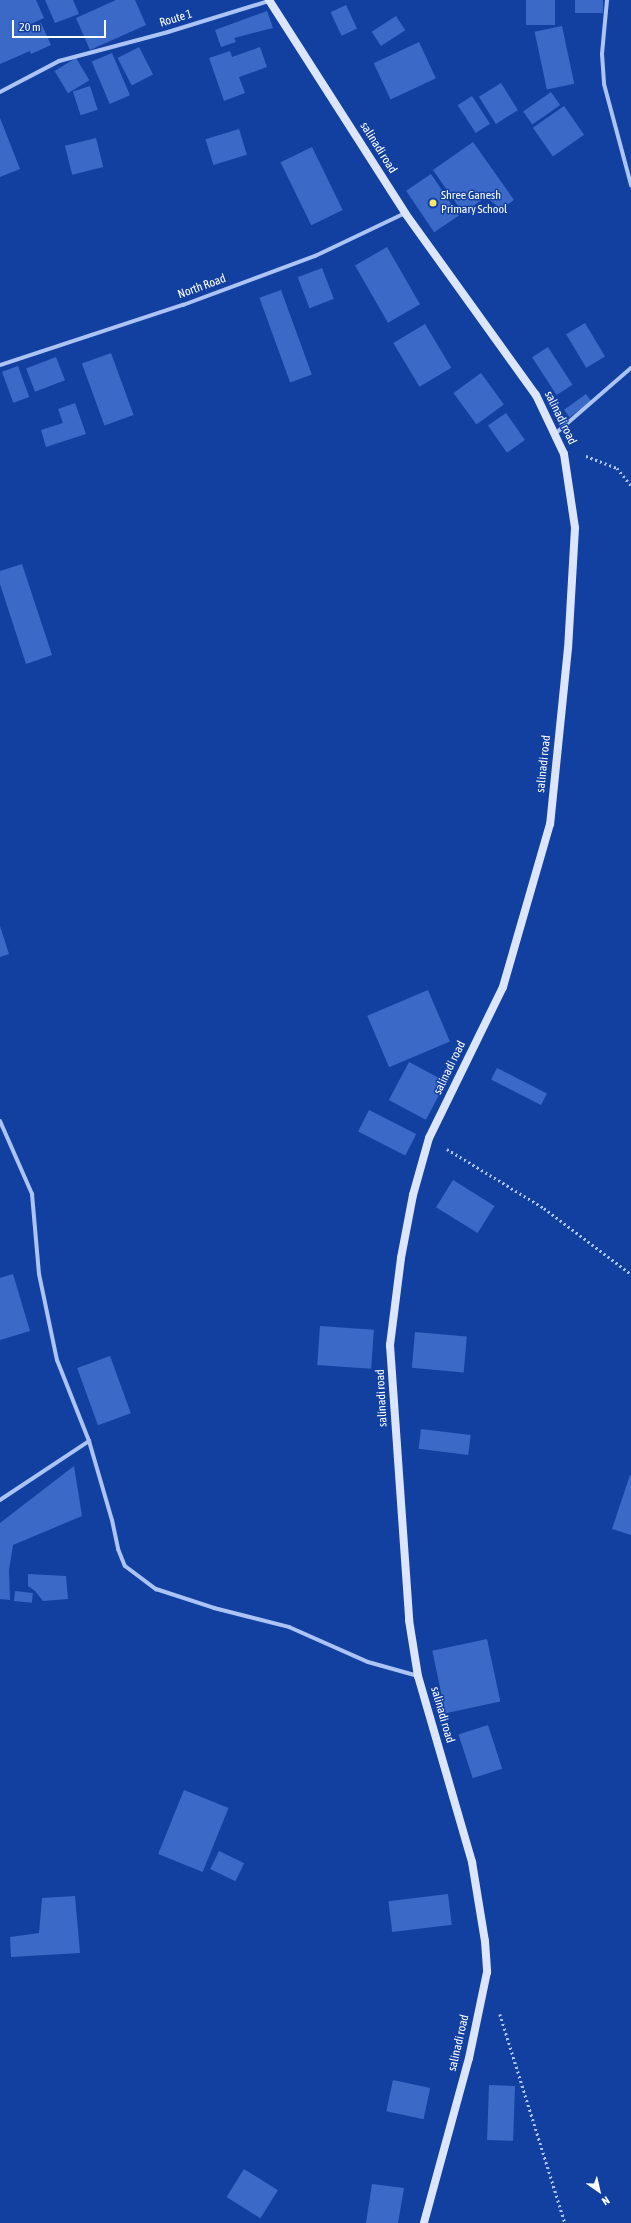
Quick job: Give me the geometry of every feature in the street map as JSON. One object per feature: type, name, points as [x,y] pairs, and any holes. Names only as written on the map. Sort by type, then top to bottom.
[{"type":"street","name":"Route 1","points":[[0,92],[59,61],[168,32],[269,0]]},
{"type":"street","name":"salinadi road","points":[[269,0],[404,213],[536,395],[564,454],[574,528],[568,648],[550,824],[503,987],[429,1138],[413,1195],[401,1258],[390,1345],[409,1620],[418,1676],[472,1862],[485,1941],[487,1972],[469,2058],[424,2223]]},
{"type":"street","points":[[607,0],[602,54],[604,84],[631,185]]},
{"type":"street","name":"North Road","points":[[0,365],[183,305],[308,258],[404,213]]},
{"type":"street","points":[[555,434],[631,368]]},
{"type":"street","points":[[0,1121],[32,1194],[39,1274],[57,1360],[89,1441],[112,1520],[118,1549],[125,1566],[139,1578],[156,1589],[214,1608],[289,1627],[368,1662],[418,1676]]},
{"type":"street","points":[[0,1500],[89,1441]]},
{"type":"path","points":[[564,454],[579,453],[617,468],[631,485]]},
{"type":"path","points":[[429,1138],[544,1208],[631,1274]]},
{"type":"path","points":[[499,2010],[565,2223]]},
{"type":"building","points":[[0,0],[36,0],[44,18],[20,29],[21,32],[41,23],[51,45],[31,54],[30,51],[0,64]]},
{"type":"building","points":[[45,0],[73,0],[79,14],[55,23]]},
{"type":"building","points":[[116,0],[135,0],[146,25],[90,50],[76,18]]},
{"type":"building","points":[[526,0],[555,0],[555,25],[526,25]]},
{"type":"building","points":[[575,0],[603,0],[603,13],[575,13]]},
{"type":"building","points":[[346,5],[357,29],[342,36],[331,12]]},
{"type":"building","points":[[267,11],[273,28],[234,38],[236,42],[221,47],[215,30]]},
{"type":"building","points":[[396,16],[405,30],[381,46],[372,32]]},
{"type":"building","points":[[562,26],[574,84],[547,90],[535,32]]},
{"type":"building","points":[[419,42],[436,78],[391,99],[374,63]]},
{"type":"building","points":[[139,47],[153,75],[132,86],[118,58]]},
{"type":"building","points":[[260,47],[267,67],[239,77],[245,93],[224,101],[209,58],[230,51],[232,57]]},
{"type":"building","points":[[112,53],[130,95],[110,104],[92,62]]},
{"type":"building","points":[[76,58],[89,80],[68,93],[55,71]]},
{"type":"building","points":[[501,83],[518,110],[496,124],[479,97]]},
{"type":"building","points":[[90,86],[98,110],[81,115],[73,92]]},
{"type":"building","points":[[551,92],[560,105],[532,125],[523,112]]},
{"type":"building","points":[[472,96],[490,124],[476,133],[458,105]]},
{"type":"building","points":[[564,106],[584,135],[553,156],[533,128]]},
{"type":"building","points":[[0,118],[20,169],[0,177]]},
{"type":"building","points":[[239,129],[247,155],[213,165],[206,139]]},
{"type":"building","points":[[96,138],[103,167],[72,175],[65,146]]},
{"type":"building","points":[[473,142],[514,200],[501,209],[486,197],[463,213],[433,170]]},
{"type":"building","points":[[312,147],[343,210],[311,225],[281,162]]},
{"type":"building","name":"Shree Ganesh Primary School","points":[[431,174],[459,215],[434,232],[406,191]]},
{"type":"building","points":[[387,247],[420,304],[388,323],[355,266]]},
{"type":"building","points":[[322,268],[334,299],[310,308],[298,277]]},
{"type":"building","points":[[281,290],[312,375],[290,382],[259,298]]},
{"type":"building","points":[[585,323],[605,356],[586,368],[566,334]]},
{"type":"building","points":[[425,324],[451,368],[420,387],[393,343]]},
{"type":"building","points":[[548,347],[573,385],[557,395],[532,357]]},
{"type":"building","points":[[111,353],[134,415],[104,426],[82,364]]},
{"type":"building","points":[[56,357],[65,380],[35,392],[26,368]]},
{"type":"building","points":[[18,366],[29,397],[13,403],[2,372]]},
{"type":"building","points":[[481,373],[504,405],[476,425],[453,393]]},
{"type":"building","points":[[586,394],[591,401],[569,417],[564,410]]},
{"type":"building","points":[[75,403],[86,434],[46,447],[41,430],[63,423],[58,409]]},
{"type":"building","points":[[506,413],[525,440],[507,453],[488,426]]},
{"type":"building","points":[[22,564],[52,655],[26,664],[0,584],[0,571]]},
{"type":"building","points":[[0,926],[9,954],[0,957]]},
{"type":"building","points":[[428,990],[450,1042],[389,1067],[367,1016]]},
{"type":"building","points":[[409,1062],[446,1082],[426,1120],[389,1100]]},
{"type":"building","points":[[497,1068],[547,1093],[541,1105],[491,1080]]},
{"type":"building","points":[[369,1110],[416,1134],[405,1155],[358,1131]]},
{"type":"building","points":[[453,1180],[495,1206],[478,1233],[436,1207]]},
{"type":"building","points":[[13,1274],[30,1331],[0,1340],[0,1278]]},
{"type":"building","points":[[320,1326],[374,1330],[371,1369],[317,1365]]},
{"type":"building","points":[[415,1332],[467,1337],[464,1372],[412,1368]]},
{"type":"building","points":[[110,1356],[131,1413],[98,1425],[77,1368]]},
{"type":"building","points":[[421,1429],[471,1435],[468,1455],[419,1449]]},
{"type":"building","points":[[74,1466],[82,1516],[13,1545],[9,1570],[10,1600],[0,1599],[0,1523]]},
{"type":"building","points":[[630,1475],[631,1476],[631,1535],[612,1529]]},
{"type":"building","points":[[28,1574],[66,1576],[68,1599],[43,1601],[35,1591],[28,1586]]},
{"type":"building","points":[[15,1591],[33,1593],[32,1603],[14,1601]]},
{"type":"building","points":[[487,1639],[500,1702],[446,1713],[432,1651]]},
{"type":"building","points":[[488,1725],[502,1769],[473,1778],[459,1735]]},
{"type":"building","points":[[184,1790],[229,1808],[203,1872],[158,1854]]},
{"type":"building","points":[[219,1851],[244,1863],[235,1881],[210,1869]]},
{"type":"building","points":[[448,1894],[452,1925],[392,1932],[388,1901]]},
{"type":"building","points":[[75,1896],[80,1953],[11,1957],[10,1937],[39,1933],[42,1898]]},
{"type":"building","points":[[393,2080],[430,2088],[424,2119],[386,2111]]},
{"type":"building","points":[[489,2085],[515,2086],[513,2141],[487,2140]]},
{"type":"building","points":[[244,2169],[278,2190],[260,2218],[227,2197]]},
{"type":"building","points":[[372,2184],[404,2188],[398,2223],[366,2223]]},
{"type":"place","name":"Shree Ganesh Primary School","points":[[433,203]]}]
